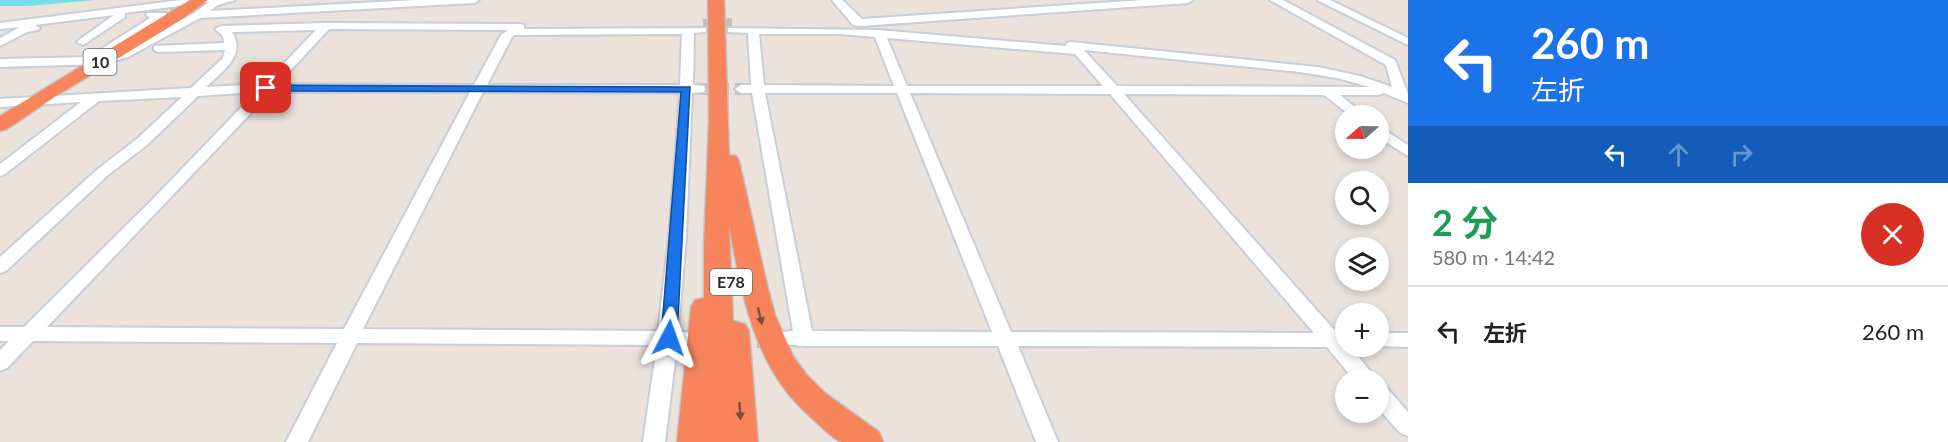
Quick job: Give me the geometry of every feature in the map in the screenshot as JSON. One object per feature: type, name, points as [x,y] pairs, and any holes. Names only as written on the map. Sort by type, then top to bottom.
[{"type":"highway","name":"E78","points":[[716,0],[718,72],[716,244],[723,442]]},
{"type":"highway","name":"10","points":[[0,125],[98,60],[201,4]]},
{"type":"highway","points":[[718,72],[729,170],[753,286],[770,344],[782,366],[816,406],[867,442]]},
{"type":"highway","name":"E78","points":[[718,122],[742,442]]},
{"type":"highway","points":[[693,442],[705,309],[716,244]]},
{"type":"street","points":[[0,26],[230,0]]},
{"type":"street","points":[[221,29],[219,27],[243,0]]},
{"type":"street","points":[[201,4],[230,13],[400,2],[474,0]]},
{"type":"street","points":[[837,0],[860,23]]},
{"type":"street","points":[[1188,0],[832,25],[732,27],[753,30],[879,33],[1079,51],[1335,336]]},
{"type":"street","points":[[1322,0],[1408,42]]},
{"type":"street","points":[[394,27],[400,2]]},
{"type":"street","points":[[1277,2],[1384,58],[1393,67],[1404,93]]},
{"type":"street","points":[[151,15],[170,10]]},
{"type":"street","points":[[0,43],[24,29],[102,14],[162,15],[98,60],[0,63]]},
{"type":"street","points":[[83,42],[121,15]]},
{"type":"street","points":[[832,25],[967,35],[1231,60],[1339,74],[1404,93]]},
{"type":"street","points":[[221,29],[327,26],[698,28]]},
{"type":"street","points":[[0,363],[158,203],[327,26]]},
{"type":"street","points":[[654,442],[677,338],[698,28]]},
{"type":"street","points":[[297,442],[418,201],[507,35],[513,32],[698,28]]},
{"type":"street","points":[[0,267],[103,172],[143,141],[229,59],[231,46],[229,35],[221,29]]},
{"type":"street","points":[[753,30],[758,89],[804,339]]},
{"type":"street","points":[[1389,33],[1408,32]]},
{"type":"street","points":[[879,33],[1047,442]]},
{"type":"street","points":[[158,48],[231,46]]},
{"type":"street","points":[[0,103],[266,88],[693,89]]},
{"type":"street","points":[[741,89],[1374,90],[1404,93]]},
{"type":"street","points":[[1326,90],[1346,105]]},
{"type":"street","points":[[0,171],[94,99]]},
{"type":"street","points":[[1389,138],[1408,152]]},
{"type":"street","points":[[0,334],[26,336],[677,338]]},
{"type":"street","points":[[778,338],[1335,340]]},
{"type":"street","points":[[1389,340],[1408,340]]},
{"type":"street","points":[[1389,405],[1408,427]]},
{"type":"water","points":[[0,0],[96,0],[0,6]]},
{"type":"tunnel","points":[[170,10],[215,3]]},
{"type":"tunnel","points":[[703,25],[732,24]]},
{"type":"tunnel","points":[[699,89],[741,89]]},
{"type":"tunnel","points":[[727,338],[778,338]]},
{"type":"route","points":[[266,88],[687,89],[669,338]]}]
